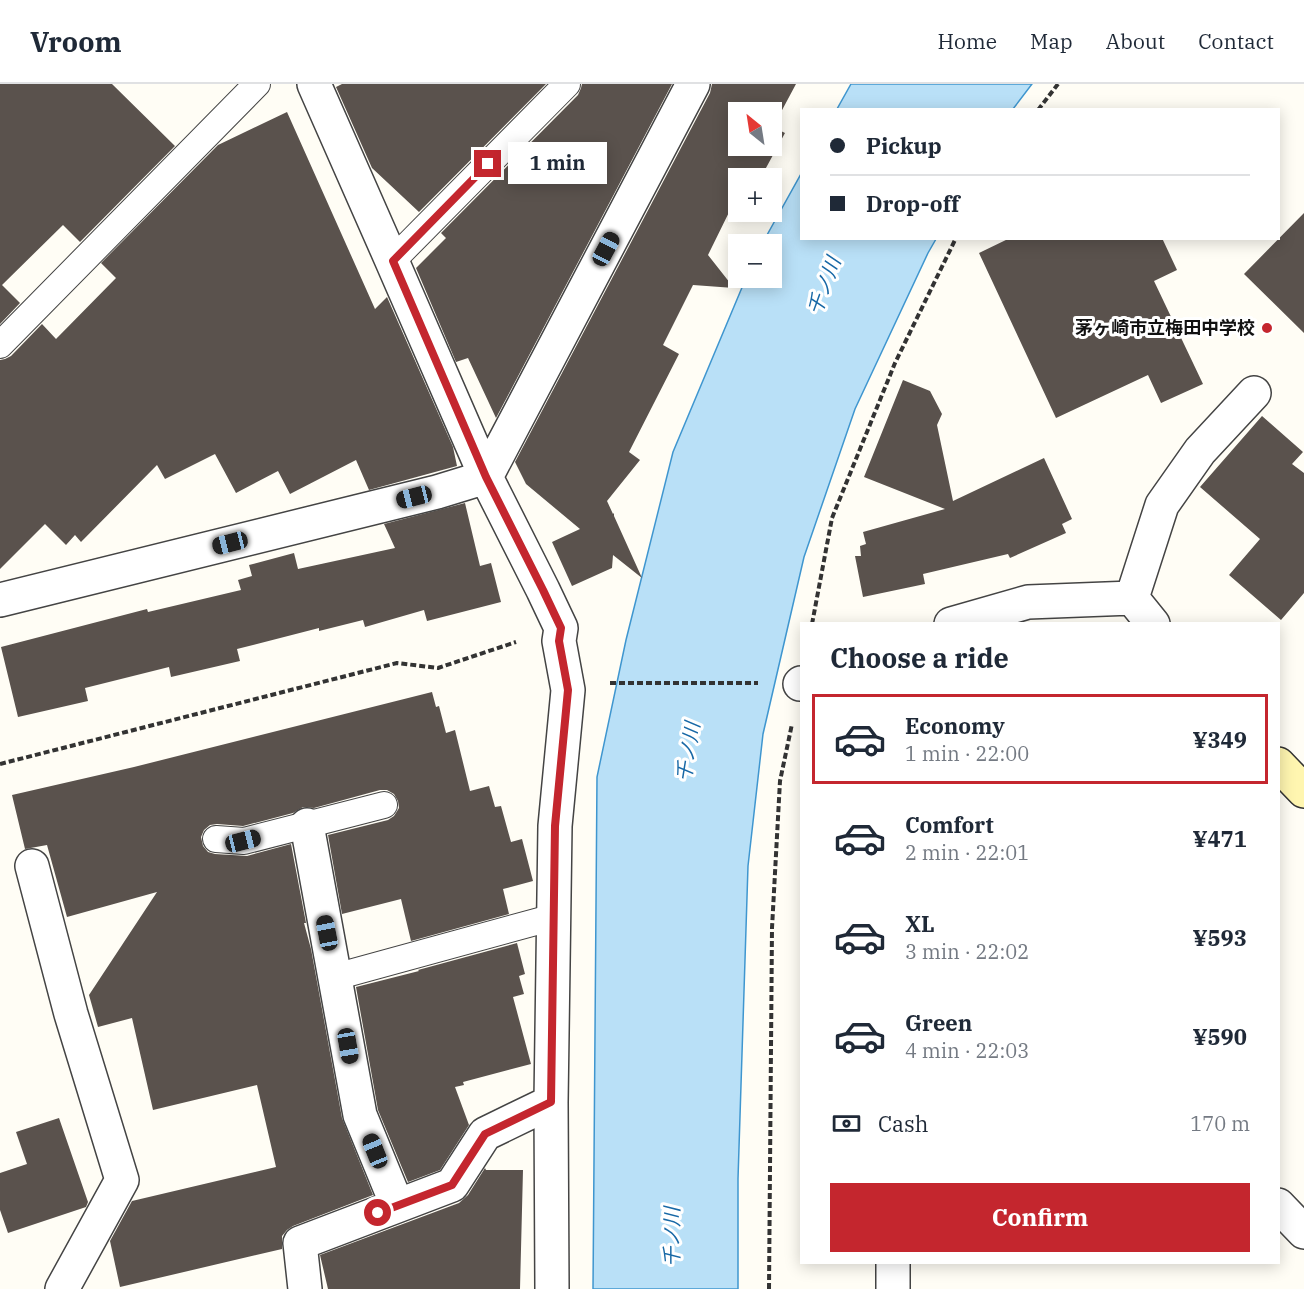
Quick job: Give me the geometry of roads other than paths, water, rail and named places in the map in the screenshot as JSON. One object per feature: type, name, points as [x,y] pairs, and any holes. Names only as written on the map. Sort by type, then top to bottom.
[{"type":"street","points":[[314,84],[486,477],[561,628],[559,641],[568,690],[555,826],[551,1102],[552,1289]]},
{"type":"street","points":[[0,600],[437,492],[486,477],[693,84]]},
{"type":"street","points":[[1132,598],[1162,505],[1200,451],[1254,393]]},
{"type":"street","points":[[958,622],[1028,602],[1132,598]]},
{"type":"street","points":[[1132,598],[1151,622]]},
{"type":"street","points":[[1280,766],[1304,791]]},
{"type":"street","points":[[307,825],[360,1115],[397,1205]]},
{"type":"street","points":[[32,866],[71,1014],[122,1180],[62,1289]]},
{"type":"street","points":[[297,1287],[300,1243],[452,1185],[485,1134],[551,1102]]},
{"type":"street","points":[[1280,1207],[1304,1232]]},
{"type":"street","points":[[893,1264],[893,1289]]},
{"type":"lane","points":[[0,345],[257,84]]},
{"type":"lane","points":[[393,261],[567,84]]},
{"type":"lane","points":[[216,839],[243,841],[384,805]]},
{"type":"lane","points":[[335,977],[554,917]]},
{"type":"water","points":[[851,84],[1032,84],[1014,108],[838,108]]},
{"type":"water","name":"千ノ川","points":[[800,176],[800,240],[935,240],[855,409],[804,557],[763,734],[748,866],[738,1179],[738,1289],[593,1289],[597,777],[626,640],[673,452],[742,288],[782,288],[782,234],[768,234],[774,222],[782,222],[782,208]]},
{"type":"place","name":"茅ヶ崎市立梅田中学校","points":[[1267,328]]}]
